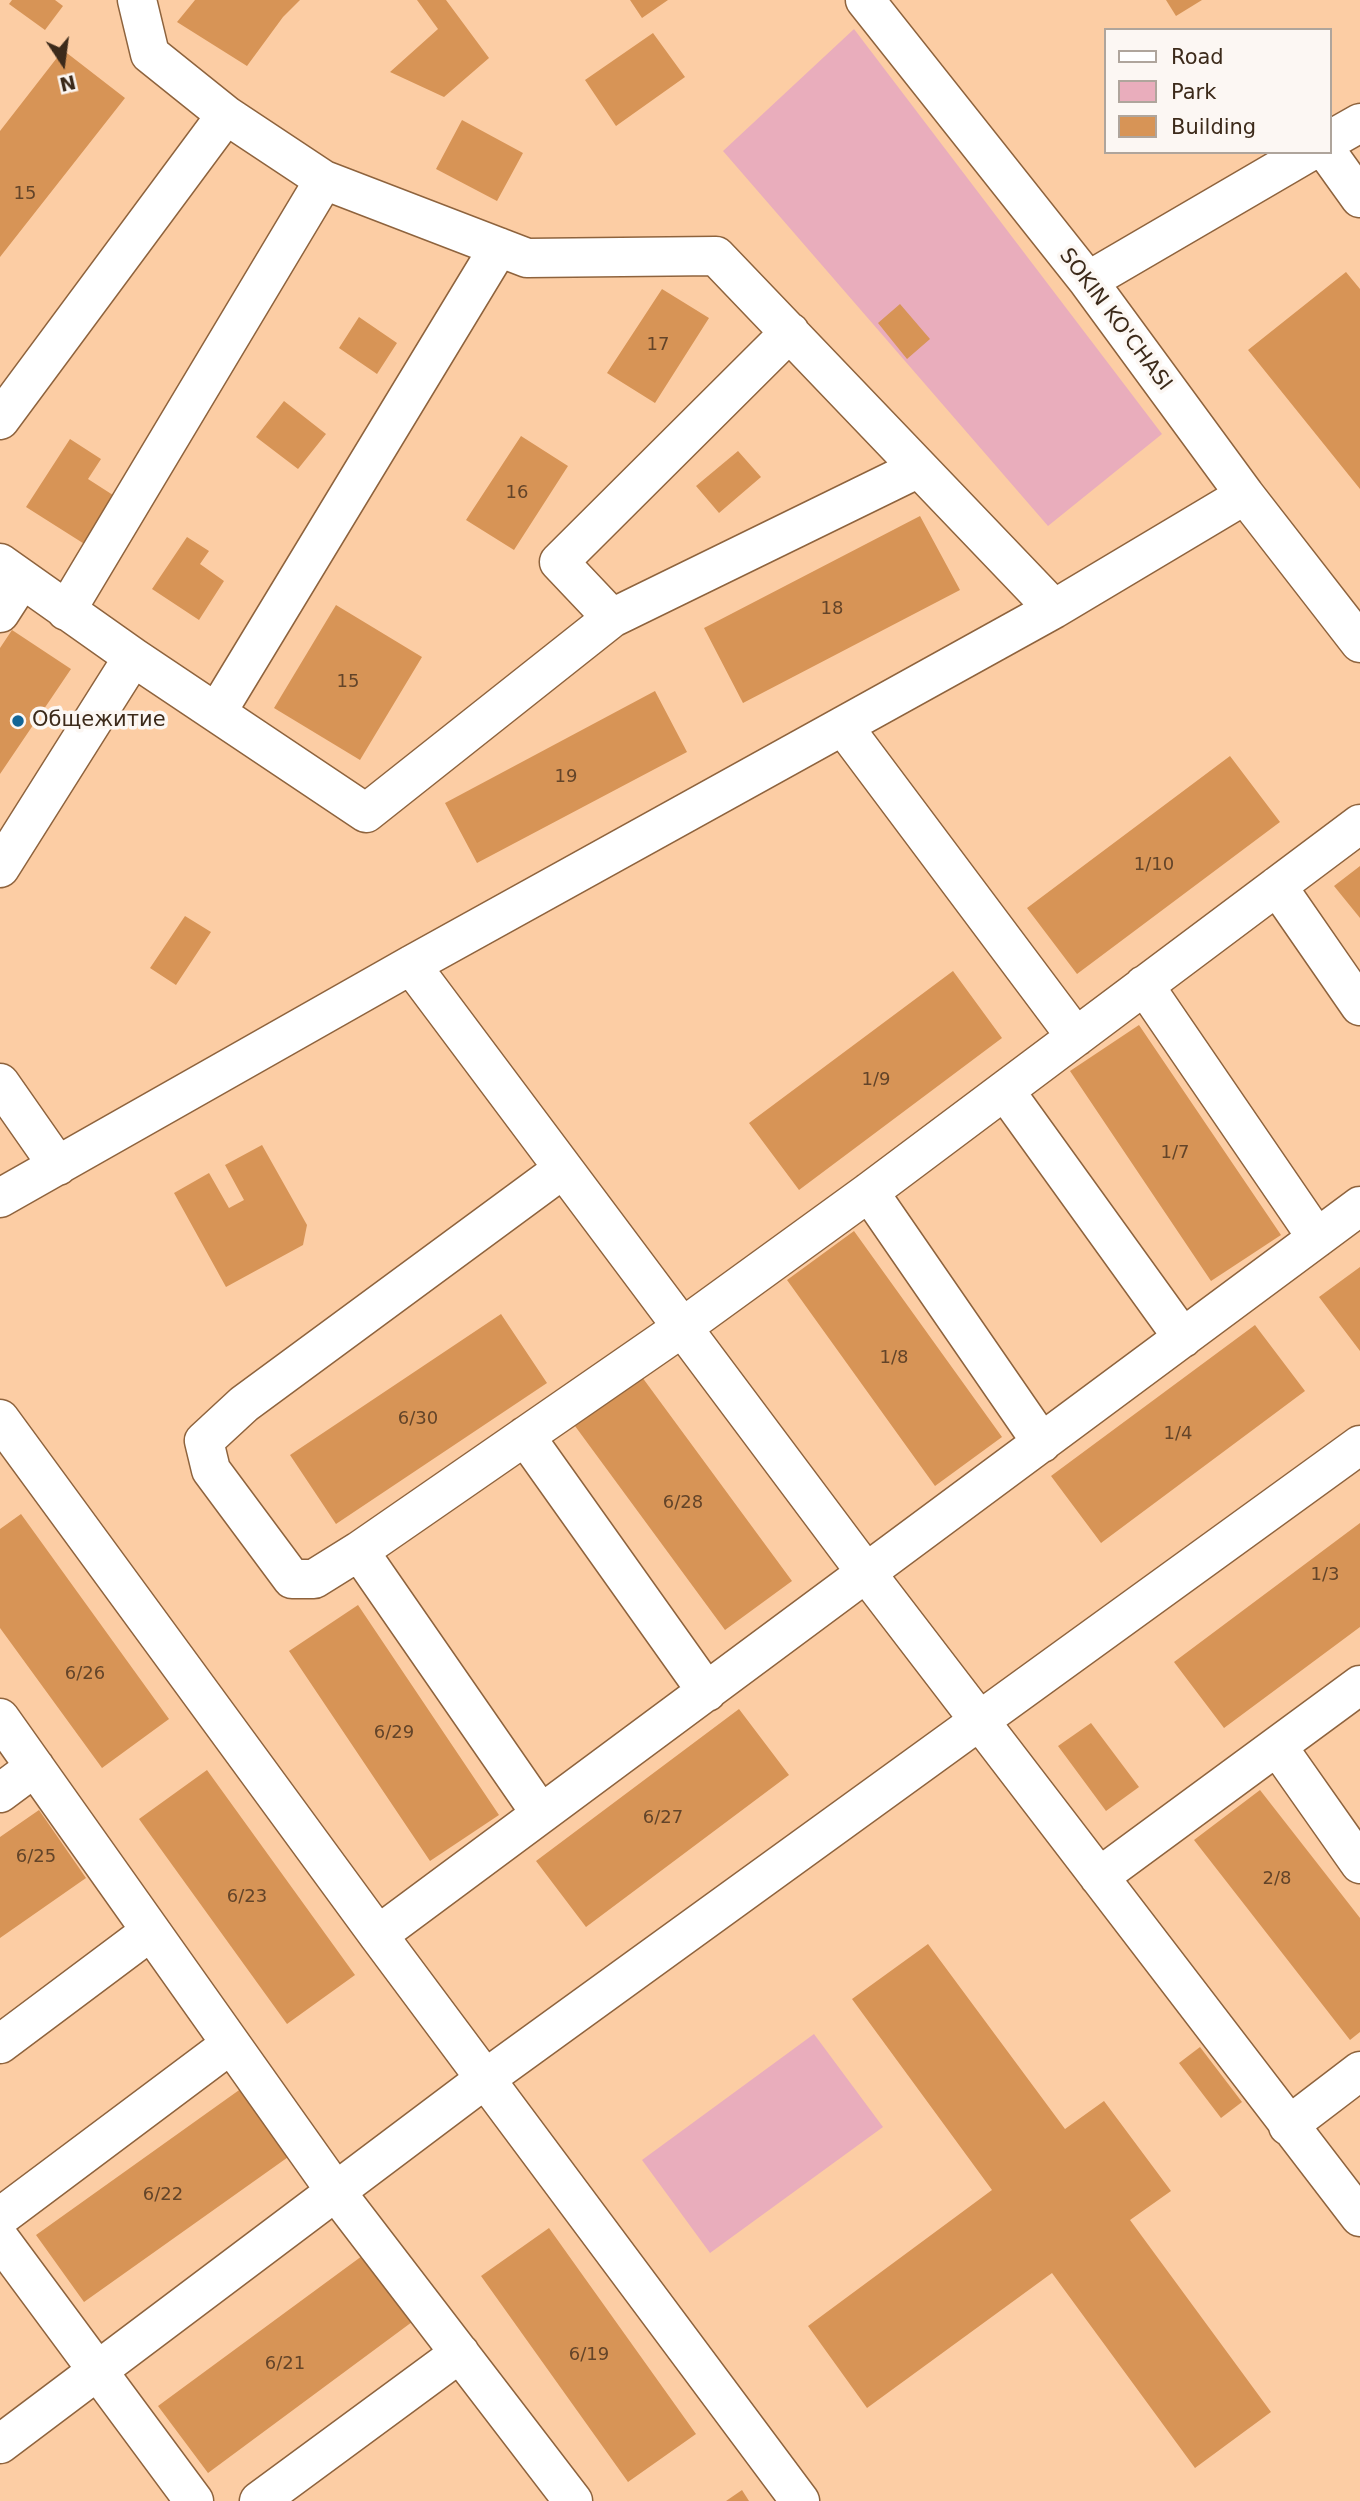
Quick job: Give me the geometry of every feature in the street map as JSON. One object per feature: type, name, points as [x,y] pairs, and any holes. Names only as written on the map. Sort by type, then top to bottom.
[{"type":"street","points":[[136,0],[150,54],[226,115],[324,180],[527,258],[716,256],[1054,609]]},
{"type":"street","name":"SOKIN KO'CHASI","points":[[865,0],[1088,282],[1245,495],[1360,643]]},
{"type":"street","points":[[0,420],[226,115]]},
{"type":"street","points":[[1332,139],[1360,123]]},
{"type":"street","points":[[1088,282],[1306,154]]},
{"type":"street","points":[[1328,154],[1360,198]]},
{"type":"street","points":[[66,611],[324,180]]},
{"type":"street","points":[[217,712],[499,247]]},
{"type":"street","points":[[612,618],[559,562],[790,332]]},
{"type":"street","points":[[0,613],[11,571],[133,657],[366,813],[612,618],[919,468]]},
{"type":"street","points":[[0,1198],[411,965],[1054,609],[1245,495]]},
{"type":"street","points":[[0,867],[133,657]]},
{"type":"street","points":[[844,726],[1076,1037]]},
{"type":"street","points":[[564,1169],[244,1404],[204,1441],[211,1470],[292,1578],[314,1579],[359,1551],[683,1328],[1360,824]]},
{"type":"street","points":[[1277,886],[1360,1006]]},
{"type":"street","points":[[411,965],[867,1574],[1360,2217]]},
{"type":"street","points":[[1144,985],[1317,1238]]},
{"type":"street","points":[[0,1083],[58,1166]]},
{"type":"street","points":[[1004,1091],[1183,1338]]},
{"type":"street","points":[[869,1192],[1042,1443]]},
{"type":"street","points":[[378,1935],[1360,1206]]},
{"type":"street","points":[[0,1419],[378,1935],[800,2501]]},
{"type":"street","points":[[525,1436],[707,1692]]},
{"type":"street","points":[[0,2444],[485,2079],[1360,1445]]},
{"type":"street","points":[[359,1551],[541,1814]]},
{"type":"street","points":[[1099,1877],[1360,1685]]},
{"type":"street","points":[[0,1718],[336,2192],[460,2353],[559,2496]]},
{"type":"street","points":[[1277,1746],[1360,1864]]},
{"type":"street","points":[[0,1793],[35,1767]]},
{"type":"street","points":[[0,2044],[151,1930]]},
{"type":"street","points":[[0,2217],[231,2044]]},
{"type":"street","points":[[1288,2126],[1360,2071]]},
{"type":"street","points":[[0,2239],[194,2501]]},
{"type":"street","points":[[258,2501],[460,2353]]},
{"type":"green space","points":[[854,29],[1162,434],[1048,526],[723,151]]},
{"type":"green space","points":[[814,2034],[883,2127],[710,2253],[642,2160]]},
{"type":"building","points":[[12,0],[55,0],[63,6],[45,30],[9,4]]},
{"type":"building","points":[[195,0],[300,0],[283,17],[247,66],[177,22]]},
{"type":"building","points":[[417,0],[446,0],[489,58],[444,97],[390,72],[438,29]]},
{"type":"building","points":[[630,0],[668,0],[642,18]]},
{"type":"building","points":[[1166,0],[1202,0],[1176,16]]},
{"type":"building","points":[[653,33],[685,77],[616,126],[585,80]]},
{"type":"building","points":[[63,50],[125,98],[0,257],[0,131]]},
{"type":"building","points":[[462,120],[523,153],[497,201],[436,169]]},
{"type":"building","points":[[1346,272],[1360,289],[1360,489],[1248,350]]},
{"type":"building","points":[[662,289],[709,318],[655,403],[607,373]]},
{"type":"building","points":[[900,304],[930,339],[907,359],[878,323]]},
{"type":"building","points":[[359,317],[397,343],[377,374],[339,348]]},
{"type":"building","points":[[284,401],[326,434],[298,469],[256,437]]},
{"type":"building","points":[[521,436],[568,466],[514,550],[466,520]]},
{"type":"building","points":[[70,439],[101,459],[88,479],[116,497],[86,545],[26,507]]},
{"type":"building","points":[[738,451],[761,477],[719,513],[696,486]]},
{"type":"building","points":[[920,516],[960,590],[743,703],[704,628]]},
{"type":"building","points":[[187,537],[209,551],[200,564],[224,581],[199,620],[152,589]]},
{"type":"building","points":[[336,605],[422,657],[360,760],[274,708]]},
{"type":"building","name":"Общежитие","points":[[12,630],[71,669],[0,774],[0,648]]},
{"type":"building","points":[[655,691],[687,752],[477,863],[445,803]]},
{"type":"building","points":[[1230,756],[1280,822],[1077,974],[1027,908]]},
{"type":"building","points":[[1360,866],[1360,918],[1334,886]]},
{"type":"building","points":[[185,916],[211,932],[176,985],[150,968]]},
{"type":"building","points":[[953,971],[1002,1038],[799,1190],[749,1123]]},
{"type":"building","points":[[1139,1025],[1281,1235],[1211,1281],[1070,1071]]},
{"type":"building","points":[[262,1145],[307,1225],[303,1245],[226,1287],[174,1193],[209,1173],[229,1208],[244,1200],[225,1165]]},
{"type":"building","points":[[854,1231],[1002,1437],[935,1486],[787,1280]]},
{"type":"building","points":[[1360,1267],[1360,1351],[1319,1297]]},
{"type":"building","points":[[501,1314],[547,1383],[336,1524],[290,1455]]},
{"type":"building","points":[[1255,1325],[1305,1391],[1101,1543],[1051,1476]]},
{"type":"building","points":[[642,1377],[792,1581],[725,1630],[575,1426]]},
{"type":"building","points":[[21,1514],[169,1719],[102,1768],[0,1628],[0,1529]]},
{"type":"building","points":[[1360,1523],[1360,1627],[1224,1728],[1174,1662]]},
{"type":"building","points":[[358,1605],[499,1815],[430,1861],[289,1651]]},
{"type":"building","points":[[739,1709],[789,1775],[586,1927],[536,1861]]},
{"type":"building","points":[[1091,1723],[1139,1787],[1106,1811],[1058,1746]]},
{"type":"building","points":[[207,1770],[355,1975],[287,2024],[139,1819]]},
{"type":"building","points":[[1260,1790],[1360,1918],[1360,2032],[1350,2040],[1194,1840]]},
{"type":"building","points":[[39,1810],[86,1878],[0,1938],[0,1837]]},
{"type":"building","points":[[928,1944],[1065,2129],[1104,2101],[1171,2191],[1130,2220],[1271,2412],[1195,2468],[1052,2273],[867,2408],[808,2326],[992,2190],[852,1999]]},
{"type":"building","points":[[1200,2047],[1242,2102],[1221,2118],[1179,2063]]},
{"type":"building","points":[[242,2088],[291,2155],[84,2302],[36,2235]]},
{"type":"building","points":[[549,2228],[696,2434],[628,2482],[481,2276]]},
{"type":"building","points":[[362,2256],[412,2322],[208,2473],[158,2406]]},
{"type":"building","points":[[742,2490],[749,2501],[726,2501]]},
{"type":"place","name":"Общежитие","points":[[18,721]]}]
